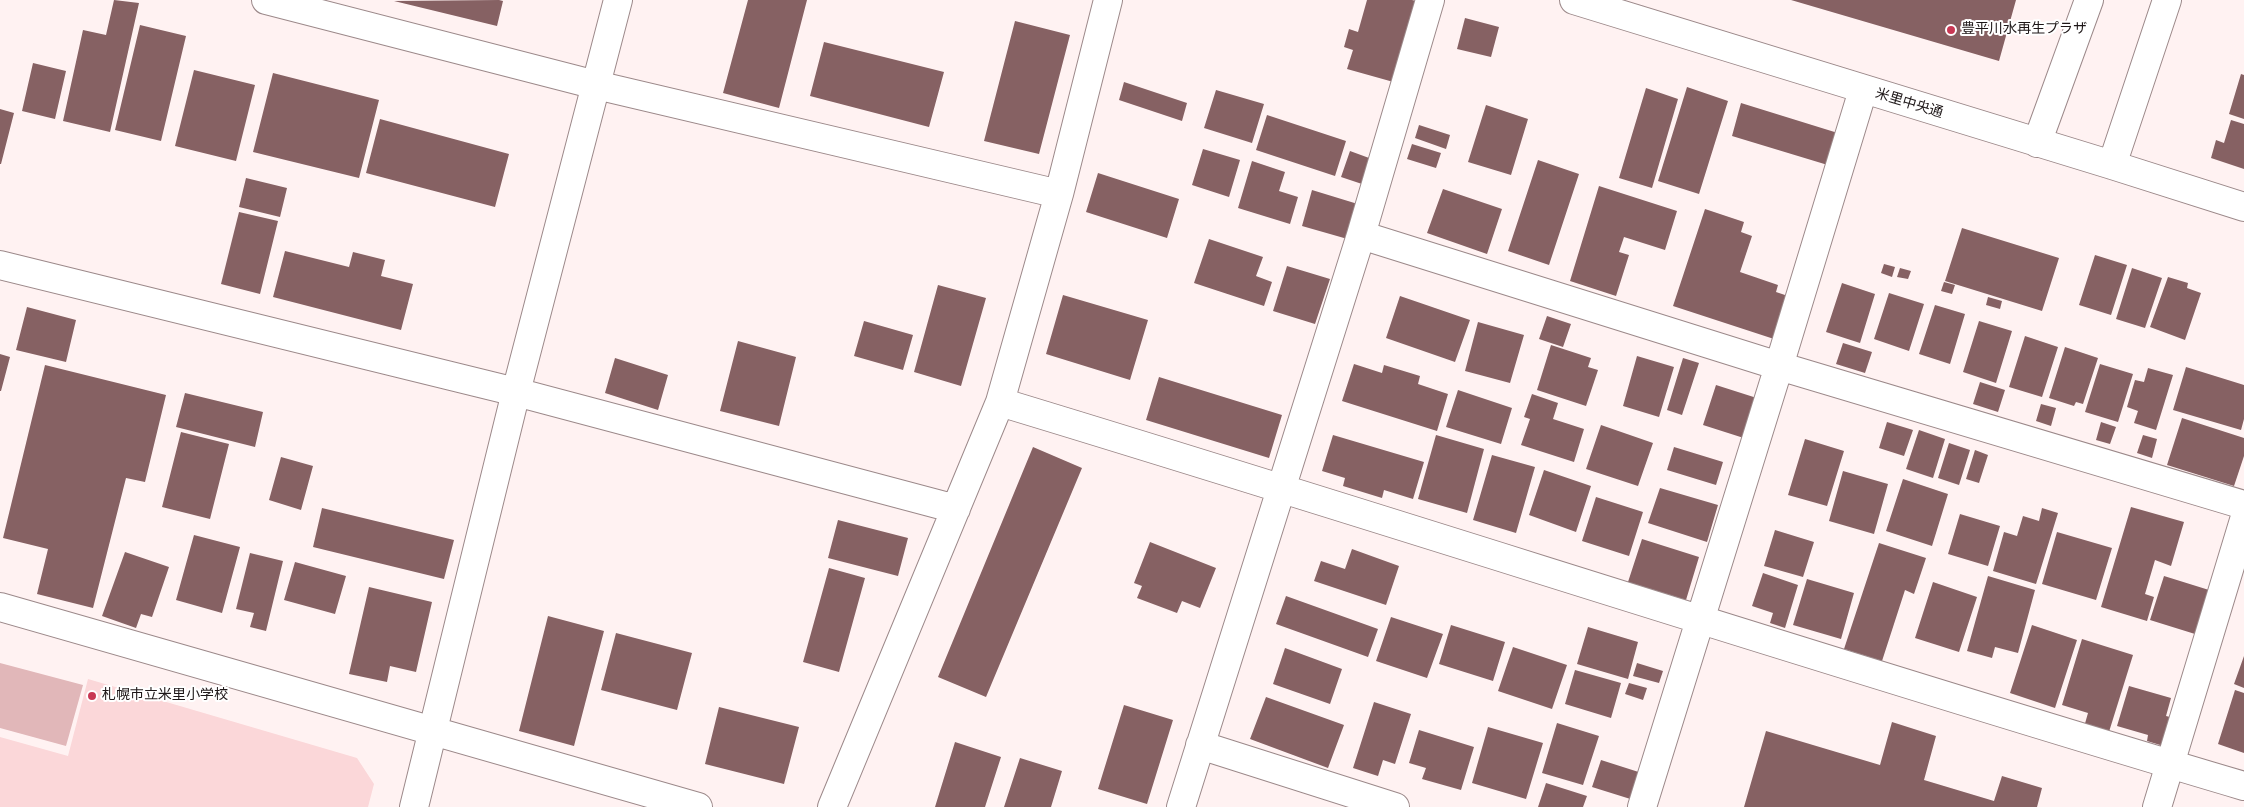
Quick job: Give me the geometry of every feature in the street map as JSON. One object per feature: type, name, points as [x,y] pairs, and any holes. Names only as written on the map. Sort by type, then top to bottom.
[{"type":"street","points":[[266,0],[596,85],[1059,194]]},
{"type":"street","points":[[414,807],[434,733],[516,392],[618,0]]},
{"type":"street","points":[[832,807],[1000,402],[1059,194],[1108,0]]},
{"type":"street","points":[[1181,807],[1360,235],[1430,0]]},
{"type":"street","name":"米里中央通","points":[[1574,0],[1863,90],[2112,164],[2244,207]]},
{"type":"street","points":[[2037,143],[2089,0]]},
{"type":"street","points":[[2112,164],[2166,0]]},
{"type":"street","points":[[1642,807],[1863,90]]},
{"type":"street","points":[[1360,235],[1779,366],[2244,505]]},
{"type":"street","points":[[0,264],[516,392],[956,509]]},
{"type":"street","points":[[1000,402],[1281,487],[1701,620],[2244,786]]},
{"type":"street","points":[[2157,807],[2244,520]]},
{"type":"street","points":[[0,607],[434,733],[698,807]]},
{"type":"street","points":[[1200,745],[1394,807]]},
{"type":"shaded area","points":[[0,663],[83,685],[66,746],[0,728]]},
{"type":"shaded area","name":"札幌市立米里小学校","points":[[88,679],[357,758],[374,784],[368,807],[0,807],[0,737],[68,756]]},
{"type":"building","points":[[114,0],[139,3],[110,132],[63,121],[83,30],[106,35]]},
{"type":"building","points":[[748,0],[807,0],[779,108],[723,93]]},
{"type":"building","points":[[1367,0],[1412,0],[1420,2],[1397,83],[1347,69],[1353,50],[1344,47],[1349,29],[1358,32]]},
{"type":"building","name":"豊平川水再生プラザ","points":[[1791,0],[2016,0],[1999,61]]},
{"type":"building","points":[[394,1],[503,1],[497,26]]},
{"type":"building","points":[[1465,18],[1499,27],[1491,57],[1457,49]]},
{"type":"building","points":[[1015,21],[1070,35],[1039,154],[984,141]]},
{"type":"building","points":[[140,25],[186,36],[161,141],[115,130]]},
{"type":"building","points":[[824,42],[944,72],[929,127],[810,96]]},
{"type":"building","points":[[33,63],[66,71],[55,119],[22,111]]},
{"type":"building","points":[[194,70],[255,85],[236,161],[175,146]]},
{"type":"building","points":[[273,73],[379,100],[359,178],[253,152]]},
{"type":"building","points":[[2241,74],[2244,75],[2244,119],[2229,114]]},
{"type":"building","points":[[1124,82],[1187,103],[1182,121],[1119,100]]},
{"type":"building","points":[[1687,87],[1728,101],[1699,194],[1658,181]]},
{"type":"building","points":[[1646,88],[1678,99],[1652,188],[1619,178]]},
{"type":"building","points":[[1216,90],[1264,104],[1252,143],[1204,128]]},
{"type":"building","points":[[1741,103],[1841,134],[1831,166],[1732,136]]},
{"type":"building","points":[[1486,105],[1528,119],[1511,175],[1468,162]]},
{"type":"building","points":[[0,109],[14,113],[1,164],[0,164]]},
{"type":"building","points":[[1267,115],[1346,141],[1335,176],[1256,150]]},
{"type":"building","points":[[380,119],[509,154],[495,207],[366,173]]},
{"type":"building","points":[[2231,120],[2244,124],[2244,169],[2211,158],[2216,140],[2224,143]]},
{"type":"building","points":[[1419,125],[1450,135],[1446,149],[1415,138]]},
{"type":"building","points":[[1412,144],[1441,153],[1436,168],[1407,159]]},
{"type":"building","points":[[1203,149],[1240,160],[1229,197],[1192,185]]},
{"type":"building","points":[[1350,151],[1380,162],[1371,187],[1341,177]]},
{"type":"building","points":[[1538,160],[1579,174],[1549,265],[1508,251]]},
{"type":"building","points":[[1252,161],[1285,172],[1279,191],[1298,197],[1290,224],[1238,208]]},
{"type":"building","points":[[1098,173],[1179,199],[1167,238],[1086,212]]},
{"type":"building","points":[[246,178],[287,188],[280,217],[239,207]]},
{"type":"building","points":[[1599,186],[1677,211],[1665,250],[1624,237],[1619,252],[1629,255],[1616,296],[1570,281]]},
{"type":"building","points":[[1443,189],[1502,209],[1487,254],[1427,233]]},
{"type":"building","points":[[1312,190],[1361,205],[1351,240],[1302,226]]},
{"type":"building","points":[[1705,209],[1744,222],[1741,232],[1752,236],[1740,272],[1778,285],[1776,292],[1788,296],[1774,339],[1673,306]]},
{"type":"building","points":[[239,212],[278,221],[260,294],[221,284]]},
{"type":"building","points":[[1962,228],[2059,258],[2042,311],[1945,281]]},
{"type":"building","points":[[1209,239],[1263,257],[1256,276],[1272,282],[1264,306],[1194,283]]},
{"type":"building","points":[[285,251],[349,267],[353,252],[385,260],[381,276],[413,284],[401,330],[273,297]]},
{"type":"building","points":[[2095,255],[2127,265],[2111,315],[2079,305]]},
{"type":"building","points":[[1884,264],[1895,267],[1892,277],[1881,273]]},
{"type":"building","points":[[1287,266],[1330,279],[1315,324],[1273,311]]},
{"type":"building","points":[[1900,268],[1911,271],[1908,279],[1897,277]]},
{"type":"building","points":[[2132,268],[2162,278],[2145,328],[2116,319]]},
{"type":"building","points":[[2168,277],[2188,283],[2187,288],[2201,293],[2185,340],[2150,327]]},
{"type":"building","points":[[1944,282],[1955,285],[1952,294],[1941,291]]},
{"type":"building","points":[[1842,283],[1875,294],[1860,343],[1826,332]]},
{"type":"building","points":[[938,285],[986,298],[961,386],[914,372]]},
{"type":"building","points":[[1889,293],[1924,304],[1909,351],[1874,339]]},
{"type":"building","points":[[1063,295],[1148,320],[1130,380],[1046,354]]},
{"type":"building","points":[[1400,296],[1470,320],[1455,362],[1386,338]]},
{"type":"building","points":[[1988,297],[2002,301],[2000,309],[1986,305]]},
{"type":"building","points":[[1935,305],[1965,314],[1950,364],[1919,354]]},
{"type":"building","points":[[27,307],[76,320],[66,362],[16,350]]},
{"type":"building","points":[[1547,316],[1571,324],[1563,347],[1539,339]]},
{"type":"building","points":[[864,321],[913,335],[903,370],[854,356]]},
{"type":"building","points":[[1979,321],[2012,331],[1996,383],[1963,372]]},
{"type":"building","points":[[1478,322],[1524,335],[1510,383],[1465,371]]},
{"type":"building","points":[[2025,336],[2058,347],[2042,397],[2009,387]]},
{"type":"building","points":[[738,341],[796,357],[779,426],[720,411]]},
{"type":"building","points":[[1843,343],[1872,352],[1865,373],[1836,364]]},
{"type":"building","points":[[1551,345],[1591,358],[1588,367],[1598,370],[1586,406],[1537,390]]},
{"type":"building","points":[[2065,347],[2098,358],[2083,404],[2076,402],[2074,406],[2049,398]]},
{"type":"building","points":[[0,354],[10,357],[1,391],[0,391]]},
{"type":"building","points":[[1637,356],[1674,367],[1659,417],[1623,406]]},
{"type":"building","points":[[615,358],[668,375],[658,410],[605,393]]},
{"type":"building","points":[[1683,358],[1699,363],[1682,415],[1667,410]]},
{"type":"building","points":[[1354,364],[1382,373],[1384,365],[1420,376],[1418,384],[1448,394],[1437,431],[1342,401]]},
{"type":"building","points":[[2100,364],[2133,374],[2118,422],[2085,412]]},
{"type":"building","points":[[45,365],[166,395],[145,482],[126,478],[93,608],[37,594],[48,549],[3,538]]},
{"type":"building","points":[[2186,367],[2244,385],[2244,419],[2241,430],[2173,410]]},
{"type":"building","points":[[2148,368],[2173,375],[2156,430],[2134,423],[2138,411],[2127,407],[2135,380],[2144,382]]},
{"type":"building","points":[[1159,377],[1282,415],[1269,458],[1146,420]]},
{"type":"building","points":[[1980,382],[2005,390],[1998,412],[1973,404]]},
{"type":"building","points":[[1716,385],[1763,400],[1750,440],[1703,425]]},
{"type":"building","points":[[1458,390],[1512,408],[1501,444],[1446,427]]},
{"type":"building","points":[[185,393],[263,412],[255,447],[176,427]]},
{"type":"building","points":[[1532,394],[1558,403],[1553,419],[1584,429],[1574,462],[1521,445],[1530,419],[1524,417]]},
{"type":"building","points":[[2041,404],[2056,408],[2051,426],[2036,421]]},
{"type":"building","points":[[2182,418],[2244,438],[2244,456],[2234,486],[2167,465]]},
{"type":"building","points":[[1887,422],[1913,430],[1904,456],[1879,448]]},
{"type":"building","points":[[2101,422],[2116,427],[2110,444],[2096,440]]},
{"type":"building","points":[[1601,425],[1653,443],[1638,486],[1586,469]]},
{"type":"building","points":[[1919,430],[1945,439],[1933,478],[1906,469]]},
{"type":"building","points":[[181,432],[229,444],[210,519],[162,507]]},
{"type":"building","points":[[1333,435],[1424,462],[1413,499],[1384,490],[1382,498],[1343,486],[1345,478],[1322,471]]},
{"type":"building","points":[[1436,435],[1484,449],[1467,513],[1418,499]]},
{"type":"building","points":[[2143,435],[2157,439],[2152,458],[2137,453]]},
{"type":"building","points":[[1805,439],[1844,451],[1827,506],[1788,495]]},
{"type":"building","points":[[1949,443],[1970,450],[1959,485],[1938,478]]},
{"type":"building","points":[[1033,447],[1082,468],[986,697],[938,677]]},
{"type":"building","points":[[1674,447],[1723,462],[1716,485],[1667,470]]},
{"type":"building","points":[[1975,450],[1988,455],[1979,483],[1966,479]]},
{"type":"building","points":[[1492,455],[1535,467],[1516,533],[1473,520]]},
{"type":"building","points":[[281,457],[313,466],[301,510],[269,500]]},
{"type":"building","points":[[1544,470],[1591,486],[1576,532],[1529,515]]},
{"type":"building","points":[[1843,471],[1888,484],[1874,534],[1829,521]]},
{"type":"building","points":[[1903,479],[1948,494],[1932,546],[1886,531]]},
{"type":"building","points":[[1660,488],[1718,505],[1707,542],[1648,523]]},
{"type":"building","points":[[1596,497],[1643,512],[1629,556],[1582,541]]},
{"type":"building","points":[[2131,507],[2184,522],[2171,566],[2155,560],[2145,594],[2154,597],[2147,621],[2101,607]]},
{"type":"building","points":[[322,508],[454,540],[444,579],[313,547]]},
{"type":"building","points":[[2042,508],[2058,513],[2036,584],[1993,571],[2004,532],[2017,536],[2023,516],[2039,521]]},
{"type":"building","points":[[1960,514],[2000,526],[1988,566],[1948,554]]},
{"type":"building","points":[[838,520],[908,538],[898,576],[828,558]]},
{"type":"building","points":[[1775,530],[1814,542],[1803,577],[1764,566]]},
{"type":"building","points":[[2057,532],[2112,548],[2096,600],[2042,584]]},
{"type":"building","points":[[194,535],[240,547],[222,613],[176,600]]},
{"type":"building","points":[[1642,539],[1699,557],[1686,600],[1628,582]]},
{"type":"building","points":[[1150,542],[1216,568],[1200,608],[1182,601],[1177,613],[1137,598],[1142,586],[1134,583]]},
{"type":"building","points":[[1879,543],[1926,558],[1914,594],[1905,590],[1882,661],[1844,649]]},
{"type":"building","points":[[1352,549],[1399,566],[1386,605],[1314,581],[1321,561],[1345,569]]},
{"type":"building","points":[[125,552],[169,567],[152,617],[141,614],[136,628],[102,616]]},
{"type":"building","points":[[250,553],[283,561],[266,631],[250,627],[254,613],[236,609]]},
{"type":"building","points":[[295,562],[346,576],[335,614],[284,600]]},
{"type":"building","points":[[829,568],[865,578],[839,672],[803,662]]},
{"type":"building","points":[[1763,573],[1798,585],[1785,628],[1770,623],[1773,613],[1752,606]]},
{"type":"building","points":[[1988,576],[2035,590],[2018,653],[1995,647],[1992,658],[1967,651]]},
{"type":"building","points":[[2164,576],[2209,590],[2195,634],[2150,620]]},
{"type":"building","points":[[1807,579],[1854,593],[1841,639],[1793,625]]},
{"type":"building","points":[[1933,582],[1977,597],[1959,652],[1915,638]]},
{"type":"building","points":[[369,587],[432,602],[416,672],[390,666],[387,682],[349,674]]},
{"type":"building","points":[[1286,596],[1378,629],[1368,657],[1276,624]]},
{"type":"building","points":[[548,616],[604,631],[574,746],[519,731]]},
{"type":"building","points":[[1391,617],[1443,634],[1427,678],[1376,661]]},
{"type":"building","points":[[1451,625],[1505,642],[1493,681],[1439,664]]},
{"type":"building","points":[[2032,625],[2077,640],[2055,708],[2010,693]]},
{"type":"building","points":[[1588,627],[1638,642],[1628,679],[1577,664]]},
{"type":"building","points":[[616,633],[692,653],[677,710],[601,690]]},
{"type":"building","points":[[2082,639],[2133,655],[2108,735],[2084,727],[2088,713],[2062,705]]},
{"type":"building","points":[[1513,647],[1567,665],[1552,709],[1498,691]]},
{"type":"building","points":[[1285,648],[1342,669],[1330,704],[1273,684]]},
{"type":"building","points":[[2244,656],[2244,688],[2234,684]]},
{"type":"building","points":[[1637,663],[1663,671],[1659,683],[1633,676]]},
{"type":"building","points":[[1575,670],[1621,683],[1611,718],[1565,704]]},
{"type":"building","points":[[1629,683],[1647,688],[1643,700],[1625,694]]},
{"type":"building","points":[[2129,686],[2171,698],[2166,716],[2178,719],[2170,748],[2147,741],[2148,735],[2117,726]]},
{"type":"building","points":[[2235,690],[2244,693],[2244,753],[2218,744]]},
{"type":"building","points":[[1266,697],[1344,725],[1328,768],[1250,739]]},
{"type":"building","points":[[1374,702],[1411,714],[1395,764],[1383,760],[1378,776],[1353,768]]},
{"type":"building","points":[[1124,705],[1173,720],[1147,804],[1098,789]]},
{"type":"building","points":[[719,707],[799,727],[784,784],[705,764]]},
{"type":"building","points":[[1892,722],[1936,736],[1924,780],[1994,801],[2002,776],[2042,788],[2037,807],[1744,807],[1766,731],[1880,765]]},
{"type":"building","points":[[1557,723],[1599,736],[1583,785],[1542,773]]},
{"type":"building","points":[[1488,727],[1543,743],[1526,799],[1472,783]]},
{"type":"building","points":[[1419,730],[1474,747],[1461,790],[1422,779],[1426,768],[1409,763]]},
{"type":"building","points":[[955,742],[1001,757],[985,807],[935,807]]},
{"type":"building","points":[[1020,758],[1062,771],[1051,807],[1004,807]]},
{"type":"building","points":[[1601,760],[1648,775],[1640,802],[1592,787]]},
{"type":"building","points":[[1546,783],[1587,796],[1583,807],[1538,807]]},
{"type":"place","name":"豊平川水再生プラザ","points":[[1951,30]]},
{"type":"place","name":"札幌市立米里小学校","points":[[92,696]]}]
